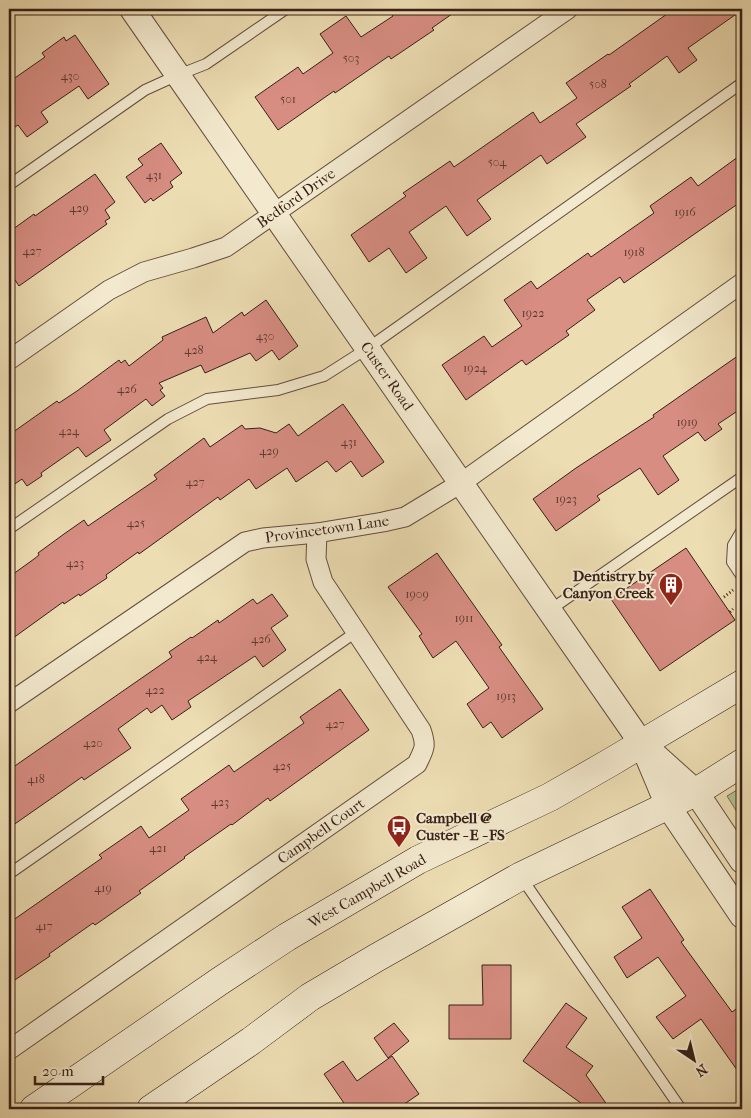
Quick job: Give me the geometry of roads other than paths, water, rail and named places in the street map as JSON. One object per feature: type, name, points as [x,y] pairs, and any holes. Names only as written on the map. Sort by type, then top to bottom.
[{"type":"main road","name":"West Campbell Road","points":[[34,1109],[287,937],[418,860],[550,797],[742,684]]},
{"type":"main road","points":[[151,1109],[251,1041],[310,997],[521,876],[696,792],[742,763]]},
{"type":"street","name":"Custer Road","points":[[132,9],[642,744]]},
{"type":"street","name":"Bedford Drive","points":[[9,360],[109,290],[144,272],[226,247],[568,9]]},
{"type":"street","name":"Provincetown Lane","points":[[9,703],[245,542],[405,517],[461,483],[742,283]]},
{"type":"street","name":"Campbell Court","points":[[9,1050],[417,764],[425,748],[421,730],[323,582],[316,559],[317,532]]},
{"type":"street","points":[[642,744],[696,792],[742,861]]},
{"type":"street","points":[[642,744],[668,806],[742,916]]},
{"type":"lane","points":[[9,184],[145,90],[206,64],[286,9]]},
{"type":"lane","points":[[9,529],[168,419],[207,399],[278,390],[324,376],[368,348],[742,83]]},
{"type":"lane","points":[[550,610],[742,476]]},
{"type":"lane","points":[[742,530],[733,545],[732,562],[742,577]]},
{"type":"lane","points":[[9,874],[356,632]]},
{"type":"lane","points":[[521,876],[681,1109]]},
{"type":"place","name":"Dentistry by Canyon Creek","points":[[671,606]]},
{"type":"place","name":"Campbell @ Custer - E - FS","points":[[399,848]]}]
